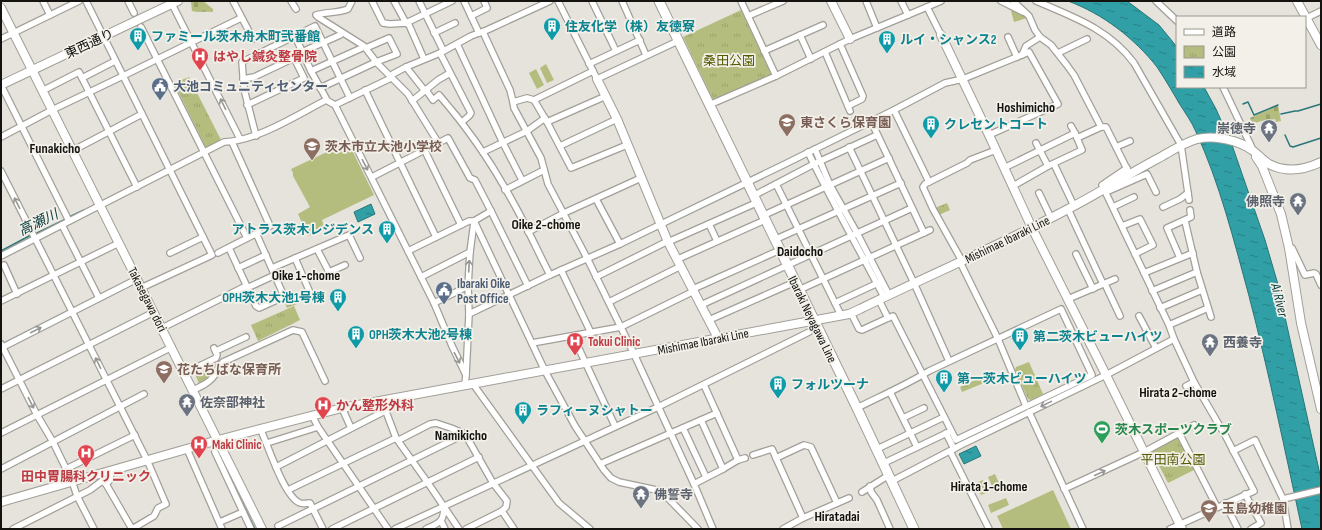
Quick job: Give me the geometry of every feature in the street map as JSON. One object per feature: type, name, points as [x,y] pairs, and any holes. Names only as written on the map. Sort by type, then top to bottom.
[{"type":"main road","name":"Ibaraki Neyagawa Line","points":[[659,1],[763,218],[884,463],[914,529]]},
{"type":"street","points":[[43,1],[50,16]]},
{"type":"street","points":[[1,39],[79,1]]},
{"type":"street","points":[[86,1],[212,255],[141,288]]},
{"type":"street","points":[[128,1],[134,13]]},
{"type":"street","points":[[233,1],[253,39]]},
{"type":"street","points":[[291,1],[296,9]]},
{"type":"street","points":[[352,1],[348,9],[343,11],[324,12],[317,16],[365,48],[376,62],[408,94],[439,144]]},
{"type":"street","points":[[372,1],[383,23],[390,24],[406,23],[443,3],[452,1]]},
{"type":"street","points":[[394,1],[406,23],[409,25],[424,59]]},
{"type":"street","points":[[419,1],[426,13],[450,73],[471,113],[462,122]]},
{"type":"street","points":[[464,1],[510,90],[514,108],[541,158],[548,184],[587,258],[634,354],[713,529]]},
{"type":"street","points":[[471,16],[487,8],[484,1]]},
{"type":"street","points":[[335,105],[389,79],[393,74],[406,67],[442,52],[481,32],[550,1]]},
{"type":"street","points":[[559,1],[617,119],[668,241],[718,338]]},
{"type":"street","points":[[592,1],[616,51]]},
{"type":"street","points":[[622,1],[646,55]]},
{"type":"street","points":[[741,1],[776,76]]},
{"type":"street","points":[[748,16],[783,1]]},
{"type":"street","points":[[831,1],[850,39]]},
{"type":"street","points":[[866,1],[877,28]]},
{"type":"street","points":[[901,1],[908,15]]},
{"type":"street","points":[[709,105],[776,76],[850,39],[941,1]]},
{"type":"street","points":[[1001,1],[1027,14]]},
{"type":"street","points":[[1013,1],[1027,14],[1040,37],[1051,45],[1074,75],[1101,127]]},
{"type":"street","points":[[1036,1],[1085,22],[1101,31],[1117,43],[1134,63],[1182,145],[1189,200]]},
{"type":"street","points":[[1156,1],[1176,21]]},
{"type":"street","points":[[1297,1],[1305,16]]},
{"type":"street","points":[[174,2],[240,140]]},
{"type":"street","name":"東西通り","points":[[1,85],[174,2]]},
{"type":"street","points":[[928,7],[1032,228],[1181,527]]},
{"type":"street","name":"Takasegawa dori","points":[[1,8],[262,529]]},
{"type":"street","points":[[1321,11],[1306,18],[1321,45]]},
{"type":"street","points":[[1,137],[52,110],[241,18]]},
{"type":"street","points":[[434,33],[455,23]]},
{"type":"street","points":[[764,51],[823,25]]},
{"type":"street","points":[[256,136],[247,105],[242,62],[315,26],[350,98]]},
{"type":"street","points":[[141,27],[247,238]]},
{"type":"street","points":[[302,52],[340,34]]},
{"type":"street","points":[[800,35],[811,59]]},
{"type":"street","points":[[295,36],[320,88],[327,100],[335,105],[372,177],[434,303],[469,384],[533,465],[559,503],[590,529]]},
{"type":"street","points":[[1008,37],[1019,56]]},
{"type":"street","points":[[1019,56],[1026,46],[1040,37]]},
{"type":"street","points":[[311,71],[332,60],[389,38],[396,54],[320,88]]},
{"type":"street","points":[[1058,53],[1087,39]]},
{"type":"street","points":[[589,64],[640,40]]},
{"type":"street","points":[[597,79],[678,41]]},
{"type":"street","points":[[457,44],[522,180]]},
{"type":"street","points":[[825,52],[849,108],[862,99],[863,96],[840,44]]},
{"type":"street","points":[[469,314],[550,275],[620,244],[660,223],[894,110],[945,83],[963,79],[1029,52],[1058,104],[989,135]]},
{"type":"street","points":[[243,79],[254,77],[294,58],[304,78],[247,105]]},
{"type":"street","points":[[82,78],[115,61]]},
{"type":"street","points":[[406,67],[433,100],[440,95],[462,122],[483,152],[506,190],[550,275]]},
{"type":"street","points":[[513,102],[527,98],[534,100],[593,71]]},
{"type":"street","points":[[42,91],[79,72],[137,187]]},
{"type":"street","points":[[412,101],[441,78],[450,73]]},
{"type":"street","points":[[1,85],[68,219]]},
{"type":"street","points":[[1224,88],[1249,148],[1262,166],[1281,214],[1289,248],[1301,323],[1321,409]]},
{"type":"street","points":[[1227,88],[1232,105]]},
{"type":"street","points":[[365,90],[436,237]]},
{"type":"street","points":[[483,152],[546,120],[606,96]]},
{"type":"street","points":[[1,256],[34,236],[62,225],[68,219],[100,206],[224,142],[232,142],[256,136],[327,100]]},
{"type":"street","points":[[534,100],[572,168],[627,145]]},
{"type":"street","points":[[894,110],[929,182]]},
{"type":"street","points":[[72,151],[142,114]]},
{"type":"street","points":[[560,146],[617,119]]},
{"type":"street","points":[[708,320],[797,286],[823,279],[927,232],[912,208],[871,121]]},
{"type":"street","points":[[1013,186],[1048,166],[1082,150],[1071,126]]},
{"type":"street","points":[[1004,168],[1076,136],[1101,127],[1106,127],[1130,174]]},
{"type":"street","points":[[596,277],[668,241],[709,224],[754,199],[776,184],[820,161],[877,135]]},
{"type":"street","name":"Mishimae Ibaraki Line","points":[[1,502],[260,428],[342,408],[851,313],[1032,228],[1105,190],[1182,145],[1198,139],[1210,137],[1229,140],[1249,148],[1269,164],[1278,168],[1296,170],[1321,162]]},
{"type":"street","points":[[372,177],[439,144],[448,138],[470,178],[475,180],[528,286]]},
{"type":"street","points":[[1116,147],[1130,141]]},
{"type":"street","points":[[232,142],[270,226],[268,227]]},
{"type":"street","points":[[1036,143],[1048,166]]},
{"type":"street","points":[[849,148],[914,283],[949,361]]},
{"type":"street","points":[[815,149],[828,186]]},
{"type":"street","points":[[996,150],[970,160],[967,164],[925,184],[923,187],[998,339],[1027,409],[1083,529]]},
{"type":"street","points":[[425,151],[461,225]]},
{"type":"street","points":[[808,152],[868,258],[879,282],[888,318]]},
{"type":"street","points":[[609,302],[786,205],[889,158]]},
{"type":"street","points":[[1054,164],[1071,208],[1104,284],[1120,316]]},
{"type":"street","points":[[506,190],[522,180],[544,170]]},
{"type":"street","points":[[1,171],[147,460],[166,504],[158,508],[154,516],[132,529],[106,484],[102,481],[77,496],[13,529]]},
{"type":"street","points":[[1105,190],[1130,174]]},
{"type":"street","points":[[1156,192],[1147,174],[1130,174],[1102,184],[1169,325],[1194,382],[1214,415],[1254,491],[1225,503],[1181,527],[1170,529]]},
{"type":"street","points":[[528,232],[564,213],[641,178]]},
{"type":"street","points":[[774,240],[901,183]]},
{"type":"street","points":[[776,184],[841,315]]},
{"type":"street","points":[[1039,193],[1051,218]]},
{"type":"street","points":[[1163,207],[1180,199],[1188,193]]},
{"type":"street","points":[[1113,207],[1134,197]]},
{"type":"street","points":[[596,199],[620,244]]},
{"type":"street","points":[[701,305],[912,208]]},
{"type":"street","points":[[1180,258],[1167,228],[1191,217],[1190,210]]},
{"type":"street","points":[[408,251],[469,221],[474,221],[491,211]]},
{"type":"street","points":[[1122,226],[1140,218],[1147,232],[1153,246],[1135,254]]},
{"type":"street","points":[[466,375],[469,314],[468,286],[474,221]]},
{"type":"street","points":[[474,221],[545,371],[573,422],[600,464],[611,478],[619,482],[661,491],[698,529]]},
{"type":"street","points":[[1185,221],[1197,272],[1211,317]]},
{"type":"street","points":[[709,224],[718,241]]},
{"type":"street","points":[[62,225],[99,298]]},
{"type":"street","points":[[218,253],[258,232],[283,294],[281,298],[259,308],[256,306],[229,248]]},
{"type":"street","points":[[272,268],[349,235],[360,258]]},
{"type":"street","points":[[170,253],[203,237]]},
{"type":"street","points":[[1,301],[119,243]]},
{"type":"street","points":[[1289,248],[1292,248],[1295,252],[1305,275],[1316,274],[1321,284]]},
{"type":"street","points":[[317,249],[329,272],[345,265]]},
{"type":"street","points":[[532,343],[621,327],[694,290],[780,250]]},
{"type":"street","points":[[421,277],[470,252]]},
{"type":"street","points":[[1144,274],[1193,253]]},
{"type":"street","points":[[1076,254],[1093,289]]},
{"type":"street","points":[[238,268],[266,255]]},
{"type":"street","points":[[295,258],[311,295]]},
{"type":"street","points":[[4,265],[17,294]]},
{"type":"street","points":[[561,270],[591,333]]},
{"type":"street","points":[[1152,291],[1197,272]]},
{"type":"street","points":[[162,328],[246,287],[275,275]]},
{"type":"street","points":[[94,529],[77,496],[72,481],[53,442],[37,415],[2,346],[137,279]]},
{"type":"street","points":[[1068,299],[1115,279]]},
{"type":"street","points":[[835,303],[879,282]]},
{"type":"street","points":[[434,303],[468,286]]},
{"type":"street","points":[[1160,308],[1202,290]]},
{"type":"street","points":[[1169,325],[1208,308]]},
{"type":"street","points":[[857,408],[907,384],[949,361],[1061,309],[1092,375],[952,450],[870,486],[862,492]]},
{"type":"street","points":[[1,389],[154,312]]},
{"type":"street","points":[[851,313],[859,329],[862,330],[893,316],[944,417],[949,432],[952,450],[989,529]]},
{"type":"street","points":[[1139,316],[1156,348]]},
{"type":"street","points":[[193,390],[206,384],[223,362],[293,330],[302,332],[325,382]]},
{"type":"street","points":[[394,529],[444,507],[614,426],[658,407],[809,332]]},
{"type":"street","points":[[573,336],[614,426]]},
{"type":"street","points":[[184,373],[216,358],[217,355],[215,350],[246,337]]},
{"type":"street","points":[[949,432],[956,440],[1106,374],[1174,339]]},
{"type":"street","points":[[1,434],[172,347]]},
{"type":"street","points":[[1186,386],[1194,382]]},
{"type":"street","points":[[704,385],[738,460]]},
{"type":"street","points":[[890,392],[916,447]]},
{"type":"street","points":[[1,469],[144,394]]},
{"type":"street","points":[[382,401],[397,439],[413,460],[459,529]]},
{"type":"street","points":[[342,408],[351,428]]},
{"type":"street","points":[[903,418],[924,408]]},
{"type":"street","points":[[276,467],[385,411]]},
{"type":"street","points":[[600,464],[717,413]]},
{"type":"street","points":[[312,415],[318,427],[388,529]]},
{"type":"street","points":[[877,449],[944,417]]},
{"type":"street","points":[[701,420],[723,469]]},
{"type":"street","points":[[288,490],[430,424],[436,423],[465,434],[493,483],[507,501],[506,507],[502,511],[466,529]]},
{"type":"street","points":[[1064,489],[1144,452],[1194,425]]},
{"type":"street","points":[[267,443],[318,427]]},
{"type":"street","points":[[260,428],[276,467],[288,490],[294,498],[301,503],[310,503],[323,529]]},
{"type":"street","points":[[683,428],[706,477]]},
{"type":"street","points":[[884,463],[949,432]]},
{"type":"street","points":[[1180,433],[1217,507]]},
{"type":"street","points":[[278,526],[465,434]]},
{"type":"street","points":[[66,469],[135,436]]},
{"type":"street","points":[[1233,451],[1254,440],[1284,499],[1288,529]]},
{"type":"street","points":[[776,458],[804,445],[811,447],[837,503]]},
{"type":"street","points":[[187,449],[222,529]]},
{"type":"street","points":[[753,455],[772,449],[803,518]]},
{"type":"street","points":[[215,452],[251,529]]},
{"type":"street","points":[[332,529],[479,458]]},
{"type":"street","points":[[694,484],[738,460],[745,458]]},
{"type":"street","points":[[106,484],[111,476],[111,471]]},
{"type":"street","points":[[870,486],[871,492],[877,500],[890,529]]},
{"type":"street","points":[[1284,499],[1321,490]]},
{"type":"street","points":[[1245,494],[1261,523],[1251,529]]},
{"type":"street","points":[[783,529],[803,518],[849,498]]},
{"type":"street","points":[[1225,503],[1238,529]]},
{"type":"street","points":[[426,529],[441,521],[444,516],[444,507]]},
{"type":"street","points":[[502,511],[514,529]]},
{"type":"street","points":[[220,522],[243,512]]},
{"type":"street","points":[[441,521],[445,529]]},
{"type":"green space","points":[[203,1],[213,9],[213,12],[192,11],[191,2]]},
{"type":"green space","name":"桑田公園","points":[[741,10],[772,74],[771,76],[714,102],[683,37]]},
{"type":"green space","points":[[1013,10],[1027,18],[1014,22],[1011,11]]},
{"type":"green space","points":[[546,64],[554,80],[547,83],[540,68]]},
{"type":"green space","points":[[536,69],[544,85],[537,89],[529,73]]},
{"type":"green space","points":[[189,77],[221,140],[206,148],[174,83]]},
{"type":"green space","points":[[1278,105],[1281,121],[1276,122],[1275,119],[1265,120],[1255,123],[1256,125],[1252,126],[1250,118]]},
{"type":"green space","points":[[348,142],[374,195],[322,220],[325,230],[308,236],[298,214],[310,207],[293,176],[291,169]]},
{"type":"green space","points":[[947,203],[950,210],[939,215],[935,208]]},
{"type":"green space","points":[[295,295],[299,303],[287,308],[283,299]]},
{"type":"green space","points":[[294,306],[300,320],[258,341],[251,325]]},
{"type":"green space","points":[[221,361],[209,379],[200,386],[195,374]]},
{"type":"green space","points":[[1029,362],[1043,394],[1031,400],[1028,399],[1015,370],[1016,367]]},
{"type":"green space","points":[[982,377],[984,383],[962,392],[960,387]]},
{"type":"green space","name":"平田南公園","points":[[1177,436],[1180,437],[1196,469],[1168,483],[1151,450]]},
{"type":"green space","points":[[995,474],[1002,490],[995,493],[988,477]]},
{"type":"green space","points":[[983,480],[988,492],[981,495],[976,483]]},
{"type":"green space","points":[[1053,490],[1071,529],[1003,529],[997,516]]},
{"type":"green space","points":[[1006,498],[1009,505],[991,513],[988,505]]},
{"type":"water","name":"Ai River","points":[[1068,1],[1127,1],[1159,25],[1176,46],[1176,88],[1205,88],[1216,109],[1232,145],[1265,240],[1277,281],[1321,479],[1321,529],[1302,529],[1249,296],[1219,192],[1205,152],[1194,128],[1157,67],[1148,56],[1117,28],[1081,6]]},
{"type":"water","points":[[371,204],[375,214],[358,222],[354,212]]},
{"type":"water","points":[[976,446],[981,456],[964,464],[959,454]]},
{"type":"waterway","points":[[1243,104],[1248,102],[1254,115],[1278,105]]},
{"type":"waterway","points":[[1281,114],[1298,111],[1321,104]]},
{"type":"waterway","points":[[1285,135],[1290,146],[1293,147],[1321,138]]},
{"type":"waterway","name":"高瀬川","points":[[69,217],[84,210]]},
{"type":"waterway","name":"高瀬川","points":[[35,234],[66,219]]},
{"type":"waterway","name":"高瀬川","points":[[1,251],[31,235]]},
{"type":"waterway","name":"高瀬川","points":[[238,494],[255,529]]},
{"type":"place","name":"住友化学（株）友徳寮","points":[[552,41]]},
{"type":"place","name":"ファミール茨木舟木町弐番館","points":[[138,51]]},
{"type":"place","name":"ルイ・シャンス2","points":[[887,54]]},
{"type":"place","name":"はやし鍼灸整骨院","points":[[200,71]]},
{"type":"place","name":"大池コミュニティセンター","points":[[160,101]]},
{"type":"place","name":"東さくら保育園","points":[[787,137]]},
{"type":"place","name":"クレセントコート","points":[[931,139]]},
{"type":"place","name":"崇徳寺","points":[[1269,143]]},
{"type":"place","name":"茨木市立大池小学校","points":[[312,161]]},
{"type":"place","name":"佛照寺","points":[[1298,216]]},
{"type":"place","name":"アトラス茨木レジデンス","points":[[387,244]]},
{"type":"place","name":"Ibaraki Oike Post Office","points":[[444,305]]},
{"type":"place","name":"OPH茨木大池1号棟","points":[[338,312]]},
{"type":"place","name":"OPH茨木大池2号棟","points":[[356,349]]},
{"type":"place","name":"第二茨木ビューハイツ","points":[[1020,351]]},
{"type":"place","name":"Tokui Clinic","points":[[575,356]]},
{"type":"place","name":"西養寺","points":[[1210,357]]},
{"type":"place","name":"花たちばな保育所","points":[[164,384]]},
{"type":"place","name":"第一茨木ビューハイツ","points":[[944,393]]},
{"type":"place","name":"フォルツーナ","points":[[778,399]]},
{"type":"place","name":"佐奈部神社","points":[[187,417]]},
{"type":"place","name":"かん整形外科","points":[[323,420]]},
{"type":"place","name":"ラフィーヌシャトー","points":[[523,425]]},
{"type":"place","name":"茨木スポーツクラブ","points":[[1102,444]]},
{"type":"place","name":"Maki Clinic","points":[[199,459]]},
{"type":"place","name":"田中胃腸科クリニック","points":[[86,468]]},
{"type":"place","name":"佛誓寺","points":[[641,509]]},
{"type":"place","name":"玉島幼稚園","points":[[1209,523]]},
{"type":"district","name":"Hoshimicho","points":[[1026,107]]},
{"type":"district","name":"Funakicho","points":[[55,148]]},
{"type":"district","name":"Oike 2-chome","points":[[546,224]]},
{"type":"district","name":"Daidocho","points":[[800,251]]},
{"type":"district","name":"Oike 1-chome","points":[[306,275]]},
{"type":"district","name":"Hirata 2-chome","points":[[1178,392]]},
{"type":"district","name":"Namikicho","points":[[461,435]]},
{"type":"district","name":"Hirata 1-chome","points":[[989,486]]},
{"type":"district","name":"Hiratadai","points":[[837,516]]}]
